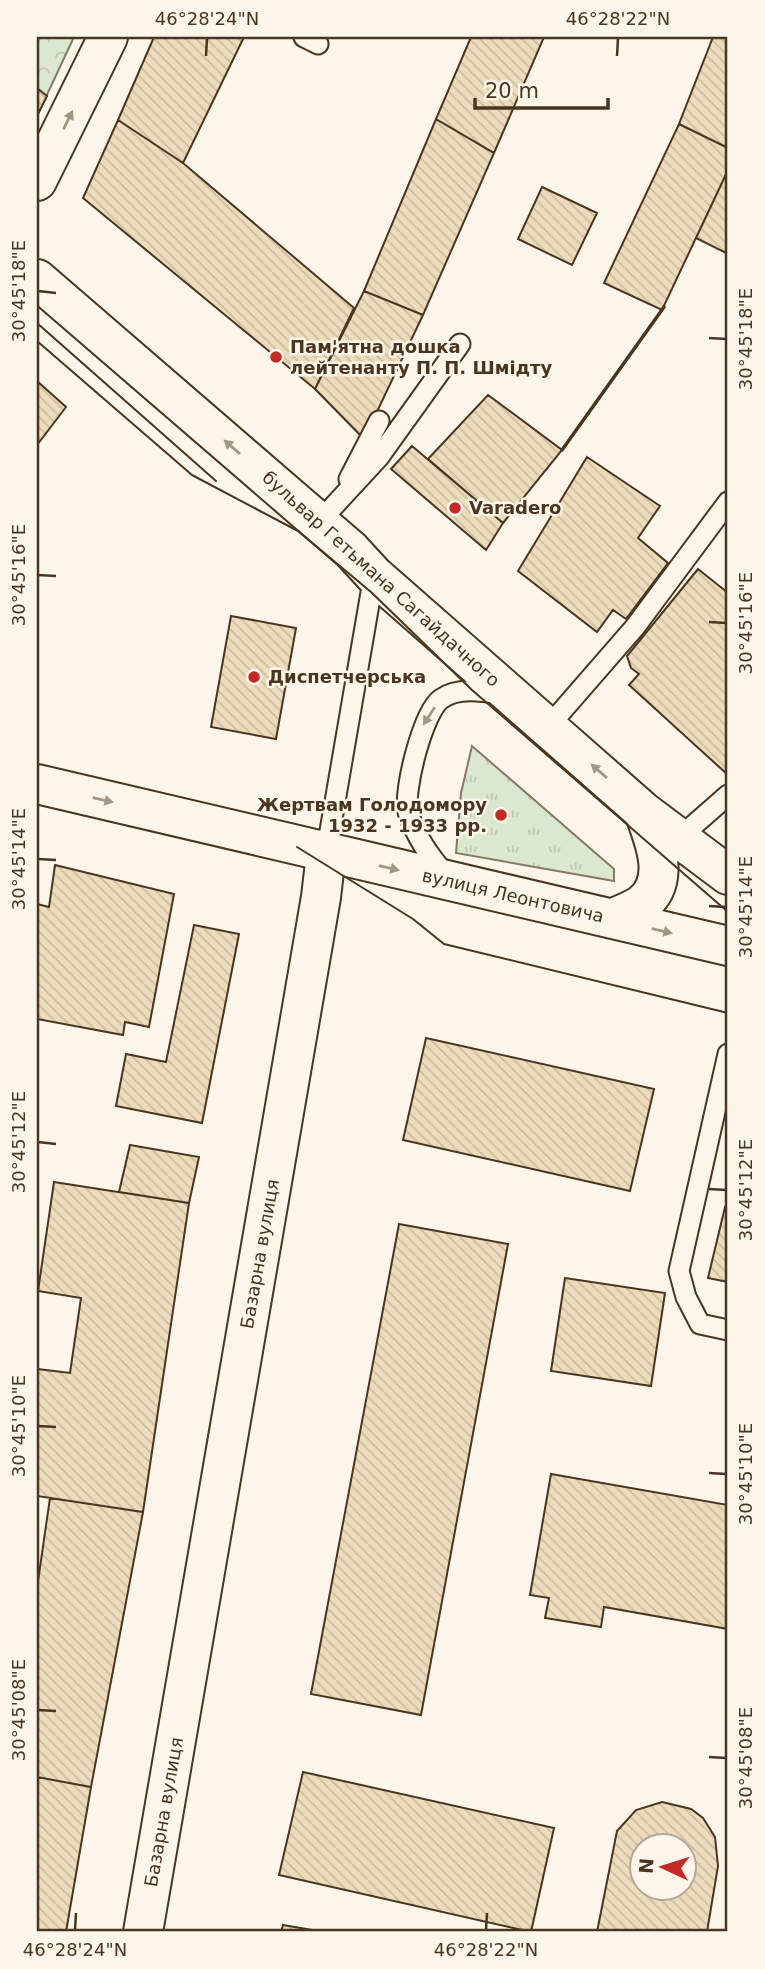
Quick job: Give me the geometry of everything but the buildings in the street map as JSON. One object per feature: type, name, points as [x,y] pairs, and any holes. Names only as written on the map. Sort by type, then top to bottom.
[{"type":"street","points":[[37,181],[108,37]]},
{"type":"street","name":"бульвар Гетьмана Сагайдачного","points":[[37,279],[329,510],[374,575],[644,812],[728,875]]},
{"type":"street","name":"вулиця Леонтовича","points":[[37,784],[312,851],[728,946]]},
{"type":"street","points":[[612,919],[644,904],[659,880],[657,851],[644,812]]},
{"type":"street","name":"Базарна вулиця","points":[[143,1932],[319,911],[312,851]]},
{"type":"lane","points":[[329,510],[379,457],[460,344]]},
{"type":"lane","points":[[329,510],[379,421]]},
{"type":"lane","points":[[548,727],[635,627],[728,502]]},
{"type":"lane","name":"Базарна вулиця","points":[[312,851],[374,575]]},
{"type":"lane","points":[[452,883],[422,846],[407,808],[424,723],[442,699],[472,690],[511,695]]},
{"type":"lane","points":[[679,838],[728,794]]},
{"type":"lane","points":[[728,1054],[679,1270],[686,1297],[700,1324],[728,1330]]},
{"type":"green space","points":[[37,37],[74,37],[37,116]]},
{"type":"green space","points":[[472,746],[614,869],[614,881],[456,853],[461,793]]},
{"type":"tram line","points":[[37,323],[216,481]]},
{"type":"tram line","points":[[37,341],[192,475],[298,531],[371,592],[472,690],[728,912]]},
{"type":"tram line","points":[[297,847],[413,919],[444,944],[728,1013]]},
{"type":"wall","points":[[562,450],[664,307]]},
{"type":"place","name":"Пам'ятна дошка лейтенанту П. П. Шмідту","points":[[276,357]]},
{"type":"place","name":"Varadero","points":[[455,508]]},
{"type":"place","name":"Диспетчерська","points":[[254,677]]},
{"type":"place","name":"Жертвам Голодомору 1932 - 1933 рр.","points":[[501,815]]}]
